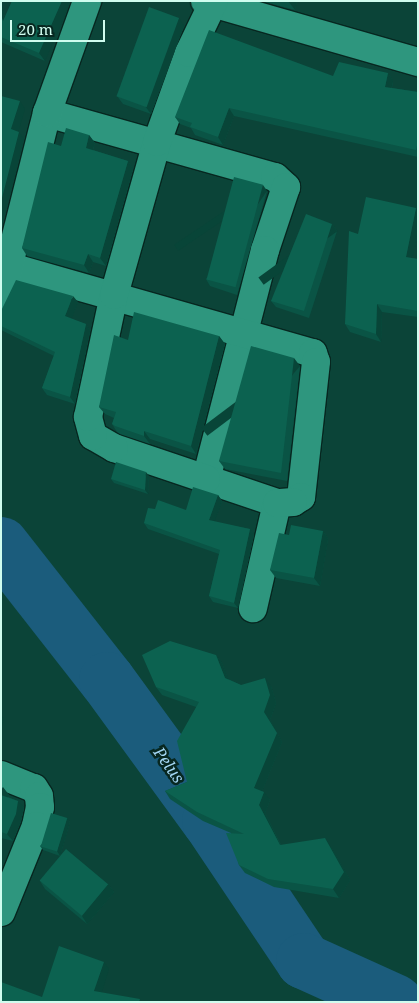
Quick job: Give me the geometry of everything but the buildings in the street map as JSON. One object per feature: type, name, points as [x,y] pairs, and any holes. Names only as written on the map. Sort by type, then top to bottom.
[{"type":"street","points":[[1,296],[48,113],[87,1]]},
{"type":"street","points":[[8,266],[114,295],[246,334],[301,348],[313,353],[316,362],[301,497],[293,502],[277,503],[114,448],[93,436],[88,417],[114,295],[157,142],[211,2],[418,62]]},
{"type":"street","points":[[48,113],[157,142],[275,177],[286,187],[265,250],[246,334],[206,479]]},
{"type":"street","points":[[252,608],[277,503]]},
{"type":"street","points":[[1,775],[34,788],[39,796],[40,807],[36,826],[1,912]]},
{"type":"waterway","name":"Pelus","points":[[1,545],[107,680],[210,821],[304,961],[395,1002]]}]
